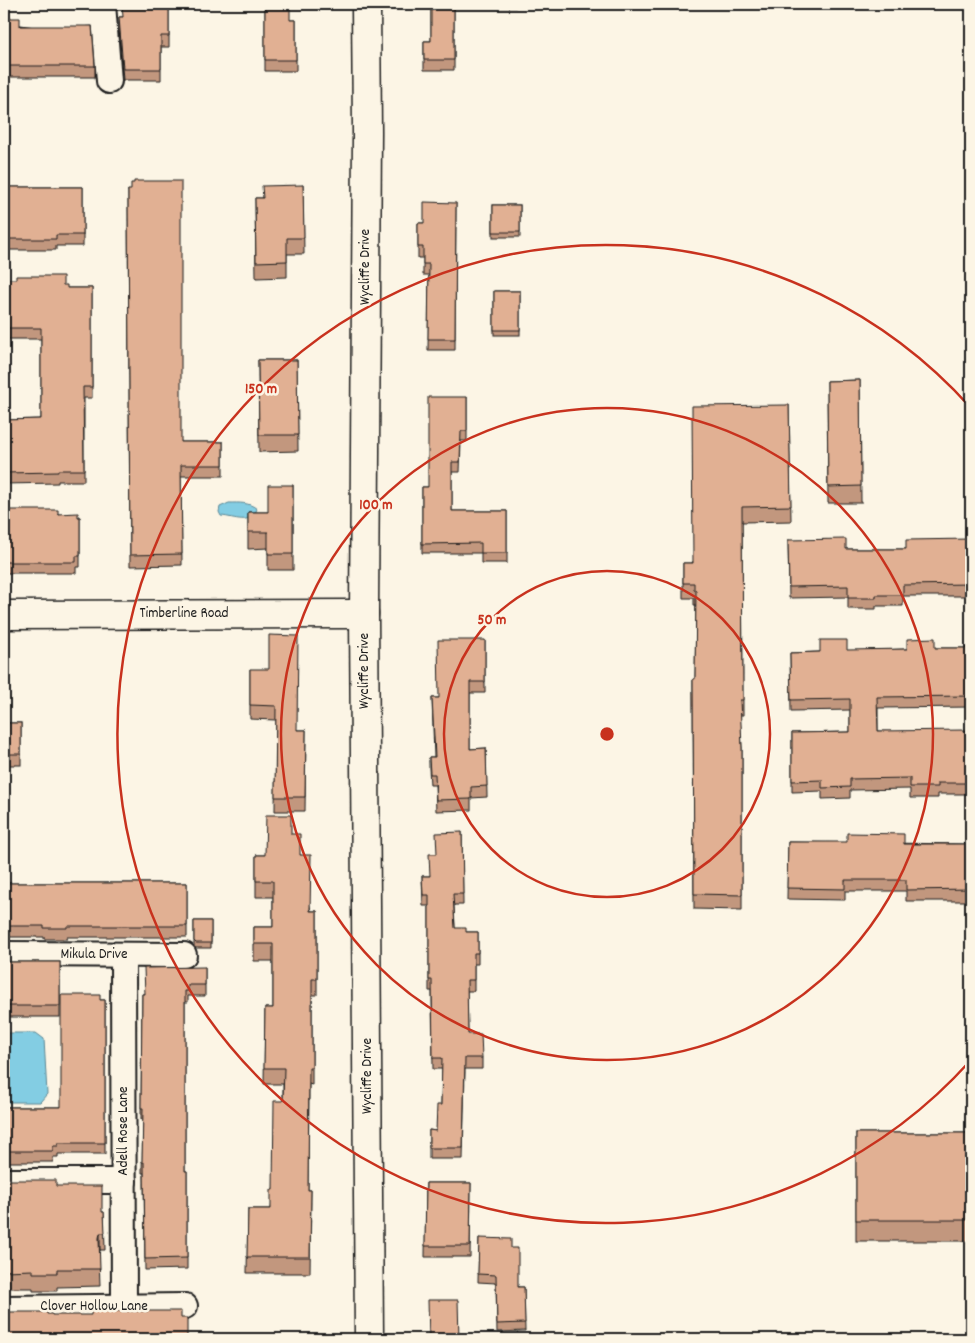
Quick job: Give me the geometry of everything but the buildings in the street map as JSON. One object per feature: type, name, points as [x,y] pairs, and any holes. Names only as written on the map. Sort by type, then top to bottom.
[{"type":"street","name":"Wycliffe Drive","points":[[366,4],[364,614],[369,1339]]},
{"type":"street","points":[[4,10],[48,16],[103,8],[109,81]]},
{"type":"street","name":"Timberline Road","points":[[4,615],[364,614]]},
{"type":"street","name":"Mikula Drive","points":[[4,954],[184,955]]},
{"type":"street","name":"Adell Rose Lane","points":[[123,955],[124,1307]]},
{"type":"street","points":[[4,1181],[124,1181]]},
{"type":"street","name":"Clover Hollow Lane","points":[[4,1308],[185,1306]]},
{"type":"water","points":[[229,503],[247,504],[257,509],[254,514],[246,519],[221,516],[219,512],[220,507]]},
{"type":"water","points":[[4,1033],[36,1033],[44,1039],[47,1094],[40,1102],[4,1102]]}]
